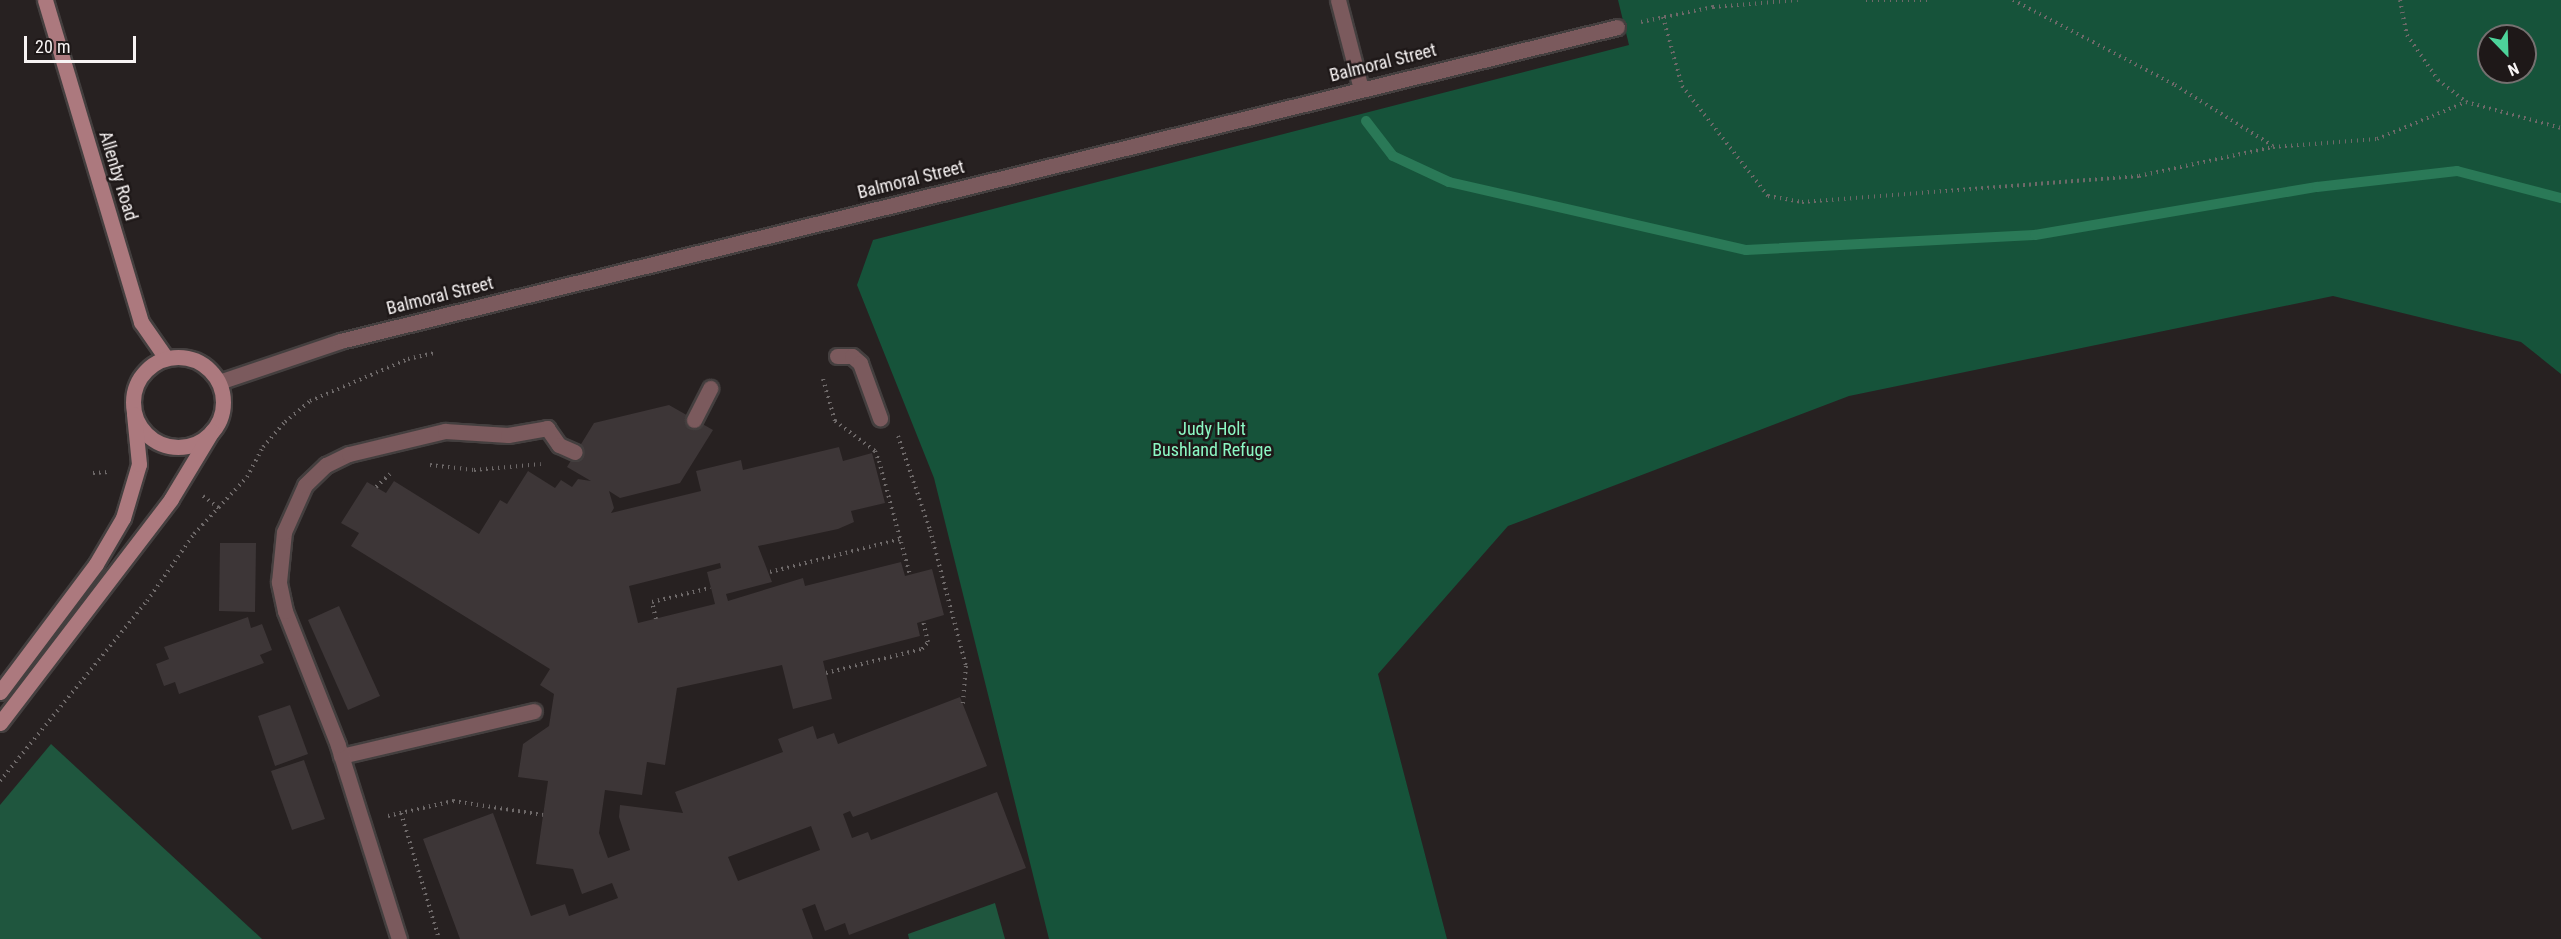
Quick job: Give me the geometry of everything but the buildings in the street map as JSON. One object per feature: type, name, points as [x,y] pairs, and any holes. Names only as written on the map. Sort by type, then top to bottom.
[{"type":"main road","name":"Allenby Road","points":[[45,0],[141,322],[166,358]]},
{"type":"main road","points":[[0,692],[96,564],[123,518],[139,464],[132,400],[142,374],[166,358],[197,361],[219,382],[223,407],[212,431],[171,499],[0,723]]},
{"type":"main road","points":[[134,414],[149,437],[161,444],[189,445],[212,431]]},
{"type":"street","points":[[1338,0],[1361,88]]},
{"type":"street","name":"Balmoral Street","points":[[219,382],[340,341],[1361,88],[1617,27]]},
{"type":"street","points":[[837,356],[852,356],[860,363],[880,418]]},
{"type":"street","points":[[694,420],[710,388]]},
{"type":"street","points":[[399,939],[341,756],[285,611],[279,582],[284,532],[305,485],[326,465],[349,454],[445,431],[508,435],[547,428],[559,445],[573,452]]},
{"type":"street","points":[[341,756],[534,711]]},
{"type":"path","points":[[1617,27],[1713,7],[1798,0]]},
{"type":"path","points":[[1866,0],[1929,0]]},
{"type":"path","points":[[2013,0],[2175,85],[2274,147]]},
{"type":"path","points":[[2400,0],[2407,35],[2438,80],[2466,102],[2561,128]]},
{"type":"path","points":[[1663,17],[1682,86],[1768,196],[1802,202],[2139,176],[2274,147],[2377,140],[2466,102]]},
{"type":"path","points":[[0,781],[147,601],[194,534],[248,477],[263,447],[285,422],[310,401],[408,359],[434,354]]},
{"type":"path","points":[[821,370],[836,421],[874,451],[879,461],[910,575]]},
{"type":"path","points":[[880,418],[891,418],[930,530],[966,666],[963,704]]},
{"type":"path","points":[[422,466],[487,470],[550,463],[573,452]]},
{"type":"path","points":[[376,487],[381,479],[399,472]]},
{"type":"path","points":[[770,572],[900,539]]},
{"type":"path","points":[[656,619],[652,602],[710,588]]},
{"type":"path","points":[[826,673],[922,649],[928,642],[923,621]]},
{"type":"path","points":[[361,823],[453,801],[543,815]]},
{"type":"path","points":[[401,813],[440,939]]},
{"type":"green space","name":"Judy Holt Bushland Refuge","points":[[1618,0],[2561,0],[2561,374],[2521,342],[2333,296],[1849,396],[1508,526],[1378,674],[1447,939],[1049,939],[934,478],[857,285],[873,240],[1629,45]]},
{"type":"green space","points":[[51,744],[262,939],[0,939],[0,805]]},
{"type":"green space","points":[[995,903],[1005,939],[909,939],[908,934]]},
{"type":"waterway","points":[[1366,121],[1393,156],[1449,182],[1746,250],[2035,235],[2317,187],[2457,171],[2561,198]]}]
